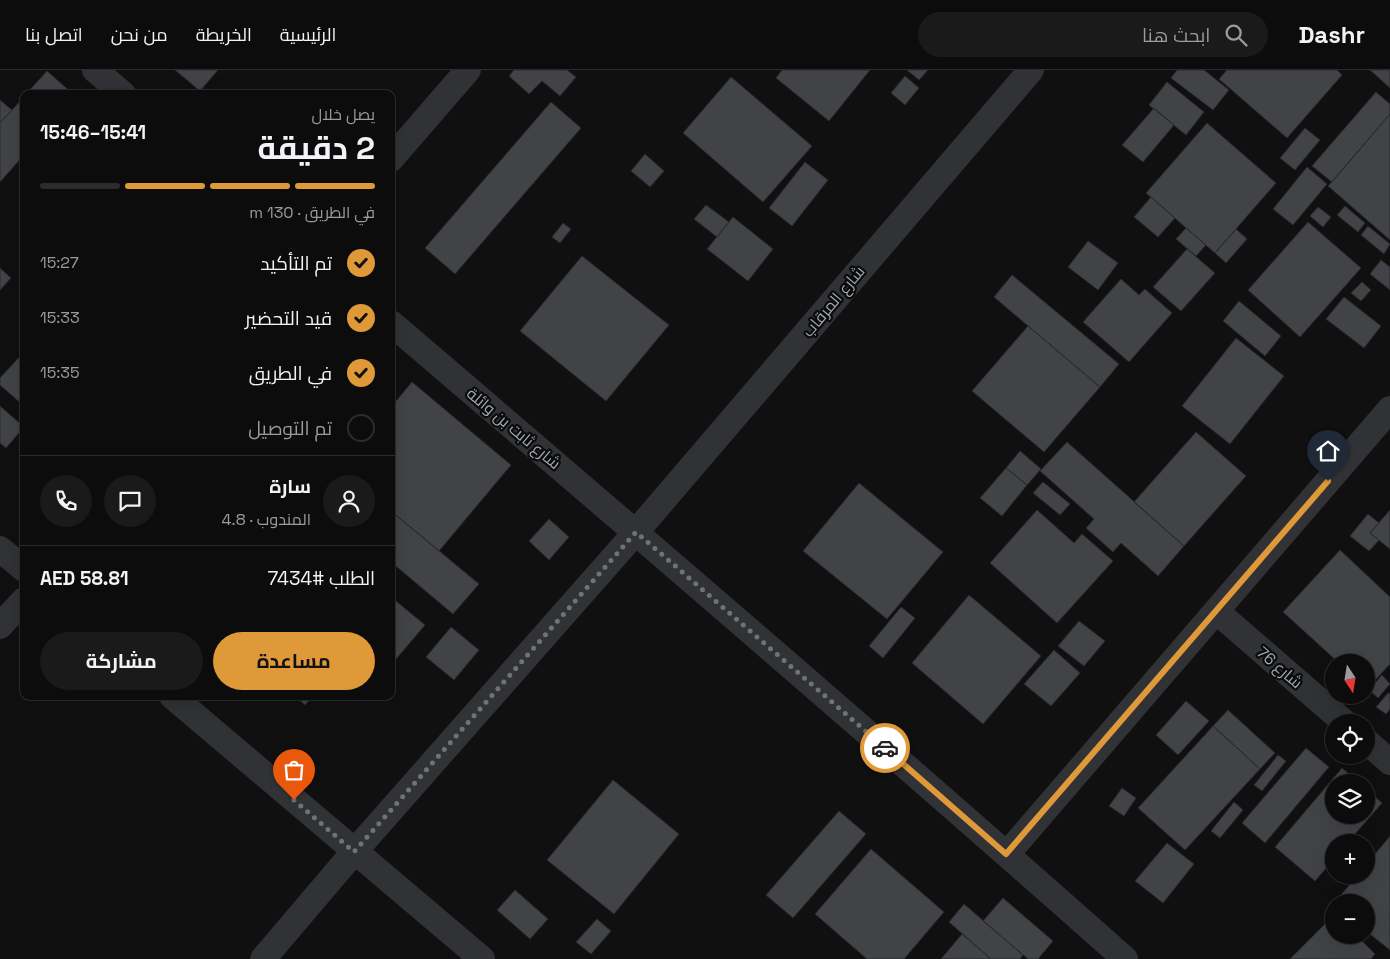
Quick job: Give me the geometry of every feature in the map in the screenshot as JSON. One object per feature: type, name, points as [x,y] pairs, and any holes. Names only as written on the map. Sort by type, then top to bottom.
[{"type":"street","points":[[95,70],[118,90]]},
{"type":"street","points":[[395,154],[468,70]]},
{"type":"street","name":"شارع المرقاب","points":[[263,959],[354,852],[636,532],[1031,70]]},
{"type":"street","name":"شارع ثابت بن وائلة","points":[[395,326],[636,532],[1125,959]]},
{"type":"street","points":[[1006,854],[1390,409]]},
{"type":"street","points":[[0,549],[20,566]]},
{"type":"street","points":[[0,626],[20,604]]},
{"type":"street","name":"شارع 76","points":[[1216,611],[1335,714]]},
{"type":"street","points":[[177,700],[482,959]]},
{"type":"street","points":[[1375,749],[1390,762]]},
{"type":"building","points":[[175,70],[218,70],[199,90]]},
{"type":"building","points":[[514,70],[567,70],[576,77],[560,96],[542,81],[529,94],[509,76]]},
{"type":"building","points":[[782,70],[870,70],[829,121],[776,78]]},
{"type":"building","points":[[907,70],[928,70],[919,80]]},
{"type":"building","points":[[1177,70],[1204,70],[1229,90],[1213,110],[1171,78]]},
{"type":"building","points":[[1227,70],[1337,70],[1342,75],[1287,138],[1219,79]]},
{"type":"building","points":[[1370,70],[1390,70],[1390,88]]},
{"type":"building","points":[[47,71],[68,90],[30,90]]},
{"type":"building","points":[[905,76],[919,88],[905,105],[891,93]]},
{"type":"building","points":[[731,77],[812,146],[763,202],[683,133]]},
{"type":"building","points":[[1167,82],[1204,112],[1186,135],[1149,105]]},
{"type":"building","points":[[1376,92],[1390,104],[1390,114],[1332,182],[1312,166]]},
{"type":"building","points":[[0,100],[12,110],[0,123]]},
{"type":"building","points":[[20,101],[20,160],[0,182],[0,123]]},
{"type":"building","points":[[551,102],[581,128],[455,274],[425,248]]},
{"type":"building","points":[[1154,108],[1174,125],[1143,162],[1122,145]]},
{"type":"building","points":[[1390,114],[1390,240],[1328,186]]},
{"type":"building","points":[[1207,123],[1276,183],[1215,253],[1146,193]]},
{"type":"building","points":[[1305,128],[1320,140],[1295,170],[1280,158]]},
{"type":"building","points":[[645,154],[664,171],[650,187],[631,171]]},
{"type":"building","points":[[805,162],[828,180],[792,226],[769,208]]},
{"type":"building","points":[[1307,167],[1327,184],[1293,225],[1273,209]]},
{"type":"building","points":[[1151,197],[1175,218],[1158,237],[1134,217]]},
{"type":"building","points":[[706,205],[729,222],[717,237],[694,219]]},
{"type":"building","points":[[1345,206],[1365,223],[1358,232],[1337,215]]},
{"type":"building","points":[[1318,207],[1331,217],[1323,227],[1310,216]]},
{"type":"building","points":[[733,217],[773,249],[748,281],[707,249]]},
{"type":"building","points":[[1308,222],[1361,268],[1300,337],[1248,290]]},
{"type":"building","points":[[563,223],[571,229],[560,243],[552,237]]},
{"type":"building","points":[[1368,226],[1390,244],[1384,254],[1361,235]]},
{"type":"building","points":[[1186,228],[1206,245],[1196,256],[1176,239]]},
{"type":"building","points":[[1236,229],[1247,239],[1226,263],[1215,253]]},
{"type":"building","points":[[1088,241],[1118,263],[1098,290],[1068,267]]},
{"type":"building","points":[[1187,249],[1215,273],[1181,311],[1153,287]]},
{"type":"building","points":[[582,256],[669,325],[606,401],[520,331]]},
{"type":"building","points":[[1381,260],[1390,267],[1390,290],[1370,274]]},
{"type":"building","points":[[0,268],[11,278],[0,290]]},
{"type":"building","points":[[1012,275],[1119,364],[1100,387],[994,297]]},
{"type":"building","points":[[1121,279],[1139,295],[1145,289],[1172,313],[1129,362],[1083,322]]},
{"type":"building","points":[[1362,282],[1371,290],[1361,301],[1351,293]]},
{"type":"building","points":[[1344,297],[1381,326],[1364,348],[1326,319]]},
{"type":"building","points":[[1239,301],[1281,336],[1265,356],[1223,321]]},
{"type":"building","points":[[1028,326],[1100,387],[1044,452],[972,391]]},
{"type":"building","points":[[1236,338],[1284,376],[1230,444],[1182,406]]},
{"type":"building","points":[[20,356],[20,402],[0,385],[0,378]]},
{"type":"building","points":[[412,382],[511,465],[439,551],[395,514],[395,402]]},
{"type":"building","points":[[0,406],[20,424],[20,432],[6,448],[0,443]]},
{"type":"building","points":[[1196,432],[1246,476],[1184,546],[1134,502]]},
{"type":"building","points":[[1067,442],[1184,546],[1158,576],[1121,543],[1113,552],[1086,528],[1094,519],[1040,471]]},
{"type":"building","points":[[1020,451],[1041,469],[1027,485],[1006,468]]},
{"type":"building","points":[[1006,468],[1027,485],[1002,516],[980,498]]},
{"type":"building","points":[[1043,482],[1070,504],[1060,515],[1033,493]]},
{"type":"building","points":[[859,483],[943,552],[887,619],[803,551]]},
{"type":"building","points":[[1037,510],[1074,543],[1082,534],[1113,561],[1057,623],[990,563]]},
{"type":"building","points":[[1390,510],[1390,549],[1370,533]]},
{"type":"building","points":[[395,514],[479,584],[453,614],[395,565]]},
{"type":"building","points":[[1368,514],[1379,523],[1370,533],[1379,540],[1369,551],[1350,536]]},
{"type":"building","points":[[549,519],[569,537],[549,560],[529,541]]},
{"type":"building","points":[[1340,550],[1390,597],[1390,664],[1375,680],[1375,654],[1329,654],[1283,612]]},
{"type":"building","points":[[969,595],[1041,656],[983,724],[912,663]]},
{"type":"building","points":[[395,600],[425,625],[395,660]]},
{"type":"building","points":[[901,607],[915,618],[883,658],[869,646]]},
{"type":"building","points":[[1079,621],[1105,641],[1084,666],[1058,646]]},
{"type":"building","points":[[451,627],[479,650],[454,680],[426,657]]},
{"type":"building","points":[[1054,650],[1080,673],[1051,706],[1024,684]]},
{"type":"building","points":[[1382,675],[1390,684],[1378,698],[1375,695],[1375,683]]},
{"type":"building","points":[[1388,693],[1390,694],[1390,709],[1386,714],[1376,707]]},
{"type":"building","points":[[299,700],[309,700],[305,705]]},
{"type":"building","points":[[1186,701],[1209,721],[1178,755],[1156,735]]},
{"type":"building","points":[[1228,710],[1275,753],[1260,769],[1213,726]]},
{"type":"building","points":[[1213,726],[1260,769],[1185,850],[1138,808]]},
{"type":"building","points":[[1306,748],[1329,767],[1265,843],[1242,823]]},
{"type":"building","points":[[1278,755],[1286,761],[1262,791],[1254,785]]},
{"type":"building","points":[[1342,768],[1349,774],[1337,774]]},
{"type":"building","points":[[613,780],[679,834],[614,914],[547,860]]},
{"type":"building","points":[[1122,788],[1136,798],[1124,816],[1109,806]]},
{"type":"building","points":[[1325,788],[1325,824],[1364,824],[1355,834],[1325,834],[1325,869],[1315,881],[1275,847]]},
{"type":"building","points":[[1375,797],[1382,803],[1375,811]]},
{"type":"building","points":[[1234,802],[1243,810],[1220,838],[1211,831]]},
{"type":"building","points":[[839,811],[866,834],[793,918],[766,895]]},
{"type":"building","points":[[1390,836],[1390,950],[1375,938],[1375,894],[1342,894],[1350,884],[1375,884],[1375,854]]},
{"type":"building","points":[[1167,843],[1194,864],[1163,903],[1135,881]]},
{"type":"building","points":[[871,849],[944,912],[904,959],[867,959],[815,914]]},
{"type":"building","points":[[515,890],[548,919],[530,939],[497,910]]},
{"type":"building","points":[[1003,898],[1053,941],[1038,959],[1028,959],[983,921]]},
{"type":"building","points":[[964,904],[1023,955],[1020,959],[991,959],[949,922]]},
{"type":"building","points":[[597,919],[611,931],[591,954],[576,942]]},
{"type":"building","points":[[1325,924],[1325,944],[1365,944],[1375,954],[1371,959],[1290,959]]},
{"type":"building","points":[[962,934],[991,959],[941,959]]},
{"type":"way so far","points":[[294,800],[354,852],[636,532],[885,748]]},
{"type":"route","points":[[885,748],[1006,854],[1328,481]]}]
